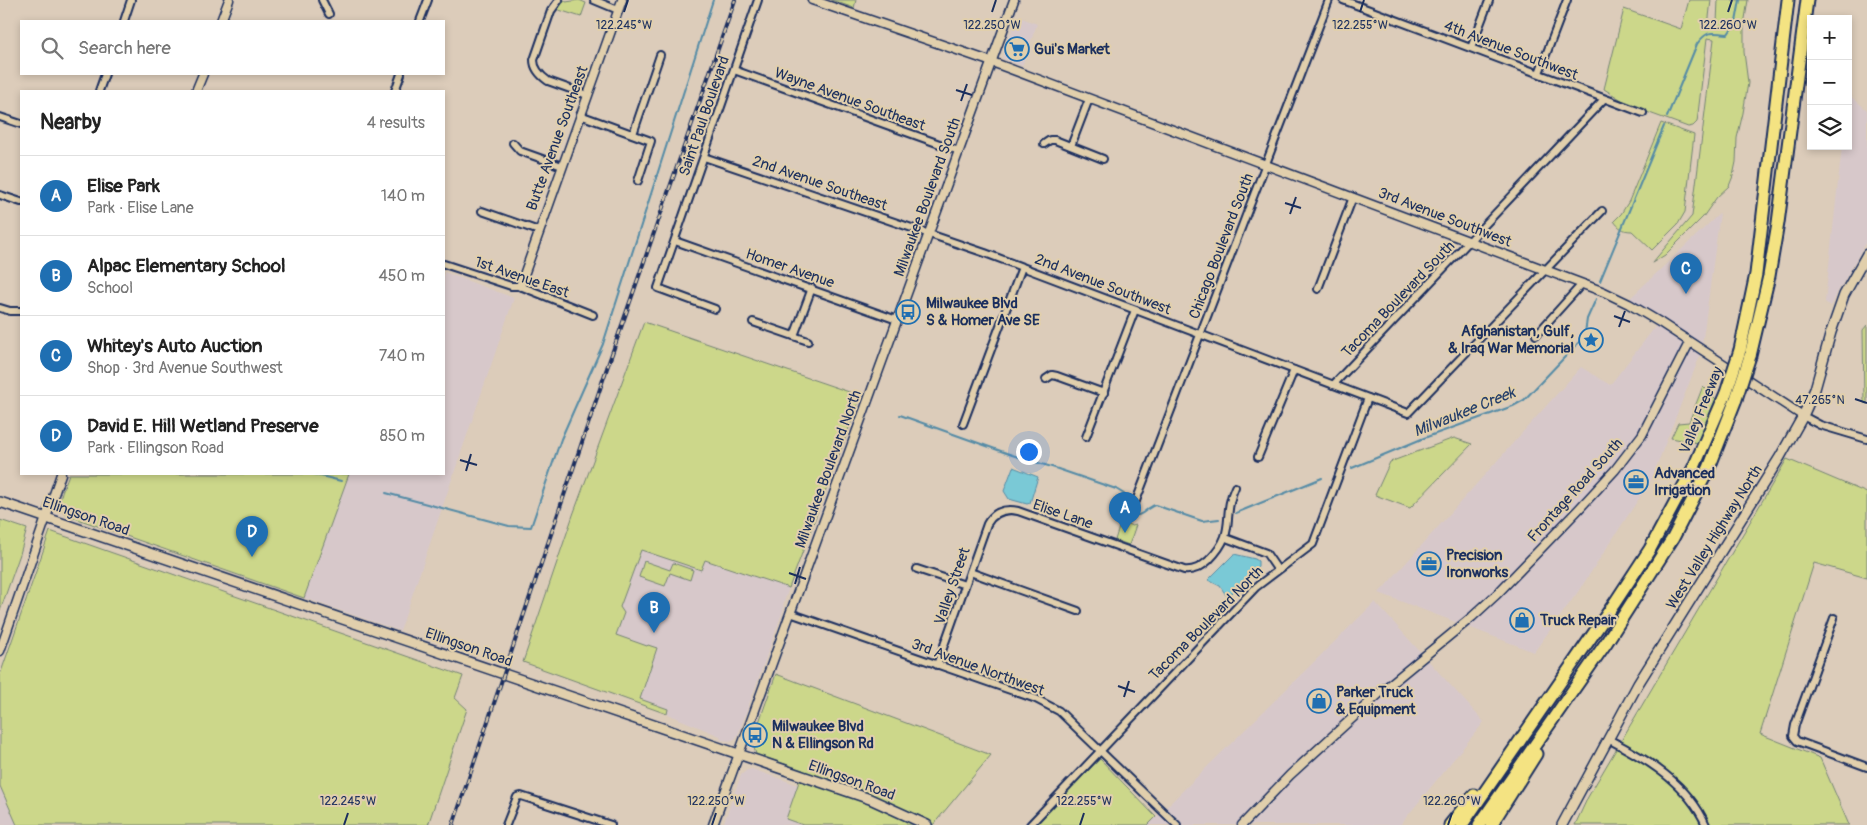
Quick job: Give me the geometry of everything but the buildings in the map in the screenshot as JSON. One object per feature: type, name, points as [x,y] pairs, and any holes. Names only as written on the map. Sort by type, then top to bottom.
[{"type":"highway","name":"Valley Freeway","points":[[1478,825],[1606,643],[1647,581],[1686,514],[1709,468],[1736,399],[1745,353],[1749,312],[1757,265],[1788,0]]},
{"type":"highway","name":"Valley Freeway","points":[[1462,825],[1650,549],[1694,467],[1745,353],[1770,276],[1807,0]]},
{"type":"highway","points":[[1491,825],[1586,680],[1606,643]]},
{"type":"highway","points":[[1450,825],[1534,719]]},
{"type":"main road","name":"West Valley Highway North","points":[[1562,825],[1642,677],[1780,457],[1802,416],[1815,389],[1831,332],[1844,295],[1867,254]]},
{"type":"main road","name":"Ellingson Road","points":[[0,502],[46,516],[870,799],[927,825]]},
{"type":"street","points":[[124,20],[131,0]]},
{"type":"street","points":[[222,20],[229,0]]},
{"type":"street","points":[[322,0],[330,14]]},
{"type":"street","points":[[420,20],[428,0]]},
{"type":"street","points":[[559,0],[549,16],[534,65],[548,81],[587,95]]},
{"type":"street","points":[[594,0],[618,10]]},
{"type":"street","name":"Butte Avenue Southeast","points":[[520,286],[622,0]]},
{"type":"street","name":"Saint Paul Boulevard","points":[[715,309],[658,288],[758,0]]},
{"type":"street","name":"3rd Avenue Southwest","points":[[812,0],[992,62],[1582,284],[1628,304],[1802,416],[1820,425],[1867,439]]},
{"type":"street","name":"Milwaukee Boulevard South","points":[[897,320],[1014,0]]},
{"type":"street","name":"Chicago Boulevard South","points":[[1136,501],[1329,0]]},
{"type":"street","name":"4th Avenue Southwest","points":[[1343,0],[1642,113]]},
{"type":"street","points":[[1539,73],[1567,0]]},
{"type":"street","points":[[1471,48],[1489,1]]},
{"type":"street","points":[[632,134],[660,55]]},
{"type":"street","name":"Wayne Avenue Southeast","points":[[734,70],[959,151]]},
{"type":"street","points":[[99,90],[106,75]]},
{"type":"street","points":[[196,90],[202,75]]},
{"type":"street","points":[[395,90],[401,75]]},
{"type":"street","name":"Tacoma Boulevard South","points":[[1333,385],[1604,98]]},
{"type":"street","points":[[1071,146],[1089,99]]},
{"type":"street","points":[[580,115],[651,141],[638,181]]},
{"type":"street","points":[[0,117],[20,124]]},
{"type":"street","points":[[1044,144],[1050,140],[1103,159]]},
{"type":"street","points":[[513,143],[520,151],[562,166]]},
{"type":"street","name":"2nd Avenue Southeast","points":[[704,157],[929,233]]},
{"type":"street","points":[[0,195],[20,202]]},
{"type":"street","points":[[1318,289],[1353,197]]},
{"type":"street","points":[[482,211],[539,231]]},
{"type":"street","points":[[1545,270],[1602,211]]},
{"type":"street","name":"2nd Avenue Southwest","points":[[929,233],[1408,413],[1545,270]]},
{"type":"street","name":"Homer Avenue","points":[[675,241],[812,288],[897,320]]},
{"type":"street","name":"1st Avenue East","points":[[445,264],[511,286],[520,286],[593,315]]},
{"type":"street","points":[[963,424],[1022,267]]},
{"type":"street","points":[[1536,335],[1582,284]]},
{"type":"street","points":[[794,336],[812,288]]},
{"type":"street","points":[[0,308],[20,311]]},
{"type":"street","points":[[1086,437],[1135,310]]},
{"type":"street","name":"Milwaukee Boulevard North","points":[[714,825],[897,320]]},
{"type":"street","points":[[753,322],[808,341]]},
{"type":"street","name":"Frontage Road South","points":[[1242,825],[1288,777],[1382,691],[1472,617],[1491,599],[1536,555],[1615,470],[1642,435],[1689,343]]},
{"type":"street","points":[[1258,457],[1294,370]]},
{"type":"street","points":[[1046,379],[1052,375],[1057,376],[1104,393]]},
{"type":"street","points":[[1235,487],[1226,538],[1266,553],[1277,570],[1313,544],[1368,398]]},
{"type":"street","points":[[0,651],[61,475]]},
{"type":"street","name":"Elise Lane","points":[[993,516],[1005,510],[1018,511],[1184,570],[1196,570],[1208,561],[1221,547],[1226,538]]},
{"type":"street","name":"Valley Street","points":[[937,665],[987,524],[993,516]]},
{"type":"street","points":[[917,569],[965,586]]},
{"type":"street","name":"Tacoma Boulevard North","points":[[1030,825],[1250,593],[1277,570]]},
{"type":"street","points":[[970,572],[1078,611]]},
{"type":"street","name":"3rd Avenue Northwest","points":[[790,613],[1036,699],[1051,706],[1177,825]]},
{"type":"street","points":[[1834,618],[1795,725],[1793,736],[1797,741],[1867,767]]},
{"type":"street","points":[[1608,739],[1668,776],[1696,805],[1706,825]]},
{"type":"street","points":[[506,825],[517,797],[526,796],[611,825]]},
{"type":"shaded area","points":[[1017,16],[1037,24],[1022,66],[1002,58]]},
{"type":"shaded area","points":[[1852,97],[1867,110],[1867,240],[1830,306],[1825,302],[1842,150],[1852,150]]},
{"type":"shaded area","points":[[1720,213],[1701,353],[1651,480],[1580,589],[1534,652],[1379,593],[1581,367],[1610,385],[1659,322],[1626,302]]},
{"type":"shaded area","points":[[445,272],[514,298],[400,631],[304,598],[349,475],[445,475]]},
{"type":"shaded area","points":[[573,515],[789,588],[783,605],[784,608],[735,739],[730,741],[721,740],[720,736],[667,714],[523,662]]},
{"type":"shaded area","points":[[1375,602],[1484,722],[1400,825],[1148,825]]},
{"type":"shaded area","points":[[752,769],[798,785],[786,819],[803,825],[723,825],[741,775],[747,770]]},
{"type":"shaded area","points":[[0,786],[17,825],[0,825]]},
{"type":"green space","points":[[565,0],[566,2],[579,0],[586,3],[581,17],[556,9],[559,2]]},
{"type":"green space","points":[[831,0],[856,0],[854,8]]},
{"type":"green space","points":[[1689,0],[1711,0],[1708,26],[1714,27],[1717,23],[1718,0],[1748,0],[1744,25],[1744,52],[1748,83],[1737,138],[1736,162],[1729,186],[1717,197],[1703,217],[1665,255],[1652,263],[1692,216],[1714,39],[1707,38],[1697,122],[1693,126],[1688,127],[1633,107],[1604,89],[1624,9],[1681,29]]},
{"type":"green space","points":[[1661,123],[1694,135],[1685,212],[1678,224],[1652,250],[1632,231],[1622,229],[1614,221],[1629,201]]},
{"type":"green space","points":[[644,322],[861,396],[789,588],[705,560],[701,570],[641,550],[620,607],[624,613],[616,635],[657,648],[640,699],[668,709],[667,714],[523,662],[573,515]]},
{"type":"green space","points":[[1867,325],[1867,404],[1864,403],[1863,330]]},
{"type":"green space","points":[[1703,386],[1716,399],[1698,443],[1671,438],[1678,423],[1689,422]]},
{"type":"green space","points":[[1454,438],[1472,444],[1410,508],[1375,495],[1390,462]]},
{"type":"green space","points":[[1787,459],[1867,493],[1867,578],[1814,563],[1760,734],[1820,758],[1849,825],[1575,825],[1588,797]]},
{"type":"green space","points":[[69,475],[349,475],[304,598],[66,515],[62,510],[60,500]]},
{"type":"green space","points":[[0,520],[27,529],[0,611]]},
{"type":"green space","points":[[1121,521],[1132,526],[1136,525],[1129,545],[1115,540]]},
{"type":"green space","points":[[50,531],[463,676],[455,698],[467,709],[428,825],[17,825],[0,786],[0,675]]},
{"type":"green space","points":[[644,561],[670,570],[673,563],[693,570],[690,580],[670,573],[665,586],[639,577]]},
{"type":"green space","points":[[776,674],[991,755],[933,825],[803,825],[786,819],[803,770],[756,754],[752,742]]},
{"type":"green space","points":[[1100,759],[1156,817],[1148,825],[1033,825]]},
{"type":"water","points":[[1013,467],[1038,477],[1030,503],[1027,504],[1009,499],[1004,491]]},
{"type":"water","points":[[1234,554],[1255,559],[1258,561],[1258,566],[1232,593],[1226,595],[1220,586],[1208,580]]},
{"type":"waterway","points":[[386,493],[509,526],[531,527],[561,439],[603,344],[713,0]]},
{"type":"waterway","name":"Milwaukee Creek","points":[[1667,117],[1697,44],[1707,34],[1728,34],[1736,22],[1740,0]]},
{"type":"waterway","name":"Milwaukee Creek","points":[[1600,281],[1664,126]]},
{"type":"waterway","name":"Milwaukee Creek","points":[[1352,468],[1424,438],[1513,406],[1524,400],[1581,340],[1585,333],[1587,319],[1596,299]]},
{"type":"waterway","name":"Milwaukee Creek","points":[[900,415],[1012,455],[1116,489],[1124,494],[1127,509],[1135,515],[1141,514],[1155,505],[1202,521],[1219,519]]},
{"type":"waterway","points":[[317,475],[341,481]]},
{"type":"waterway","name":"Milwaukee Creek","points":[[1236,513],[1322,478]]},
{"type":"railway","points":[[453,825],[607,368],[735,0]]},
{"type":"place","name":"Gui's Market","points":[[1017,49]]},
{"type":"place","name":"Whitey's Auto Auction","points":[[1686,294]]},
{"type":"place","name":"Milwaukee Blvd S & Homer Ave SE","points":[[908,312]]},
{"type":"place","name":"Afghanistan, Gulf, & Iraq War Memorial","points":[[1591,340]]},
{"type":"place","name":"Advanced Irrigation","points":[[1636,482]]},
{"type":"place","name":"Elise Park","points":[[1125,533]]},
{"type":"place","name":"David E. Hill Wetland Preserve","points":[[252,557]]},
{"type":"place","name":"Precision Ironworks","points":[[1429,564]]},
{"type":"place","name":"Truck Repair","points":[[1522,620]]},
{"type":"place","name":"Alpac Elementary School","points":[[654,633]]},
{"type":"place","name":"Parker Truck & Equipment","points":[[1319,701]]},
{"type":"place","name":"Milwaukee Blvd N & Ellingson Rd","points":[[755,735]]}]
